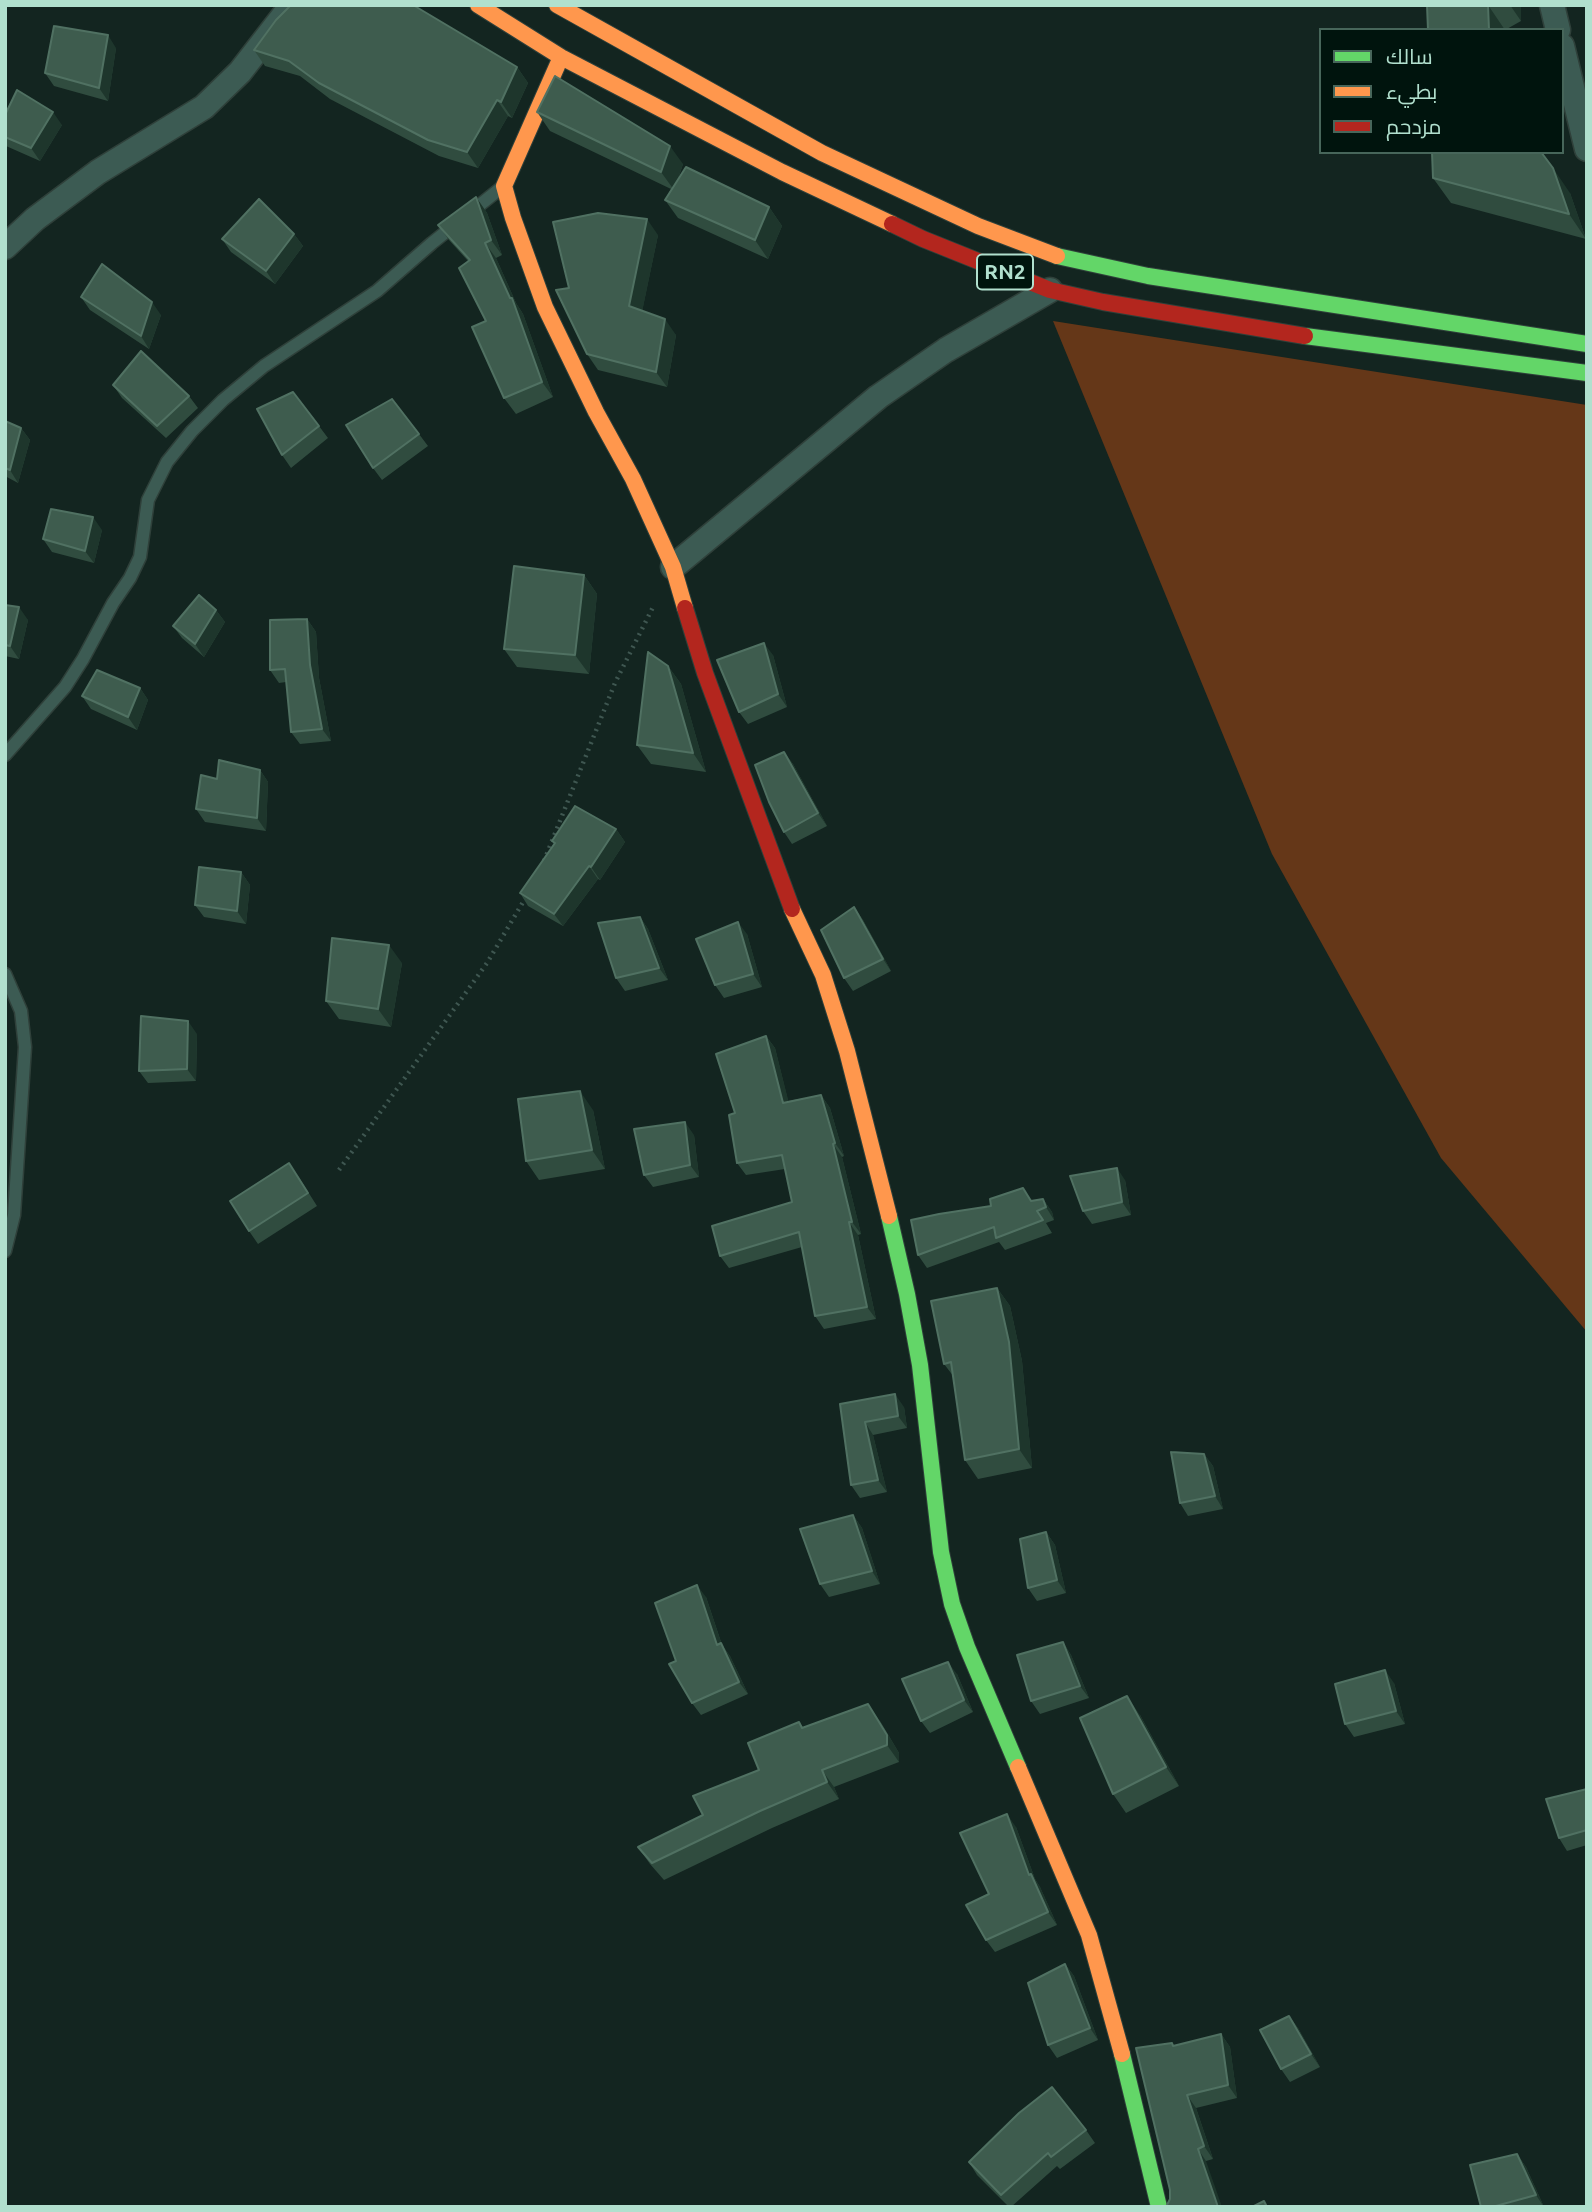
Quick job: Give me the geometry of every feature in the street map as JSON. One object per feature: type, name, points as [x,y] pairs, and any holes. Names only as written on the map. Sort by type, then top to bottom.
[{"type":"main road","name":"RN2","points":[[478,5],[561,57],[793,178],[923,239],[1050,290],[1103,302],[1350,343],[1587,373]]},
{"type":"main road","name":"RN2","points":[[556,5],[822,153],[978,226],[1057,256],[1148,276],[1587,344]]},
{"type":"main road","points":[[561,57],[504,186],[545,307],[596,412],[633,479],[673,567],[705,673],[751,802],[786,896],[823,975],[847,1051],[881,1179],[907,1294],[920,1365],[941,1552],[952,1604],[972,1659],[1089,1935],[1116,2027],[1159,2207]]},
{"type":"street","points":[[5,247],[35,219],[98,172],[204,107],[240,72],[292,5]]},
{"type":"street","points":[[1552,5],[1558,28]]},
{"type":"street","points":[[1564,54],[1587,149]]},
{"type":"street","points":[[673,567],[877,397],[946,350],[1050,290]]},
{"type":"lane","points":[[5,755],[65,687],[130,578],[140,557],[148,500],[167,462],[192,431],[223,400],[264,366],[377,291],[504,186]]},
{"type":"lane","points":[[5,974],[21,1011],[25,1046],[14,1215],[5,1251]]},
{"type":"path","points":[[540,870],[615,683],[673,567]]},
{"type":"path","points":[[339,1170],[487,963],[527,894]]},
{"type":"shaded area","points":[[1053,321],[1587,405],[1587,1332],[1441,1158],[1272,854]]},
{"type":"building","points":[[291,5],[413,5],[517,67],[501,102],[497,100],[467,152],[428,140],[319,83],[289,61],[254,50]]},
{"type":"building","points":[[1427,5],[1488,5],[1489,28],[1428,28]]},
{"type":"building","points":[[54,26],[108,35],[99,88],[45,73]]},
{"type":"building","points":[[555,76],[670,146],[661,172],[537,112]]},
{"type":"building","points":[[17,90],[53,112],[31,148],[5,137],[5,115]]},
{"type":"building","points":[[1432,154],[1542,154],[1553,168],[1569,214],[1433,178]]},
{"type":"building","points":[[686,167],[769,207],[755,240],[665,200]]},
{"type":"building","points":[[476,197],[491,240],[485,243],[512,298],[542,382],[504,398],[472,327],[486,321],[459,268],[470,260],[438,225]]},
{"type":"building","points":[[259,199],[294,234],[266,271],[222,239]]},
{"type":"building","points":[[598,213],[647,219],[629,306],[665,319],[656,372],[587,354],[556,290],[569,288],[553,222]]},
{"type":"building","points":[[102,264],[152,302],[141,336],[81,297]]},
{"type":"building","points":[[141,351],[189,396],[157,426],[113,385]]},
{"type":"building","points":[[293,392],[319,426],[282,455],[257,409]]},
{"type":"building","points":[[392,399],[419,434],[373,468],[346,425]]},
{"type":"building","points":[[5,421],[21,428],[10,470],[5,468]]},
{"type":"building","points":[[51,509],[93,517],[85,551],[43,539]]},
{"type":"building","points":[[514,566],[584,575],[575,655],[504,649]]},
{"type":"building","points":[[199,595],[216,610],[195,644],[173,626]]},
{"type":"building","points":[[5,605],[19,607],[10,646],[5,645]]},
{"type":"building","points":[[307,619],[310,665],[322,729],[291,732],[285,669],[270,670],[270,620]]},
{"type":"building","points":[[764,643],[778,694],[739,712],[717,660]]},
{"type":"building","points":[[648,652],[668,666],[693,753],[637,745]]},
{"type":"building","points":[[97,670],[140,688],[128,717],[82,696]]},
{"type":"building","points":[[784,752],[818,813],[784,832],[755,765]]},
{"type":"building","points":[[219,760],[260,770],[257,818],[196,809],[201,775],[217,779]]},
{"type":"building","points":[[575,806],[616,829],[591,867],[589,866],[554,914],[520,893],[555,843],[552,841]]},
{"type":"building","points":[[199,867],[241,872],[237,911],[195,905]]},
{"type":"building","points":[[854,907],[883,959],[844,978],[821,930]]},
{"type":"building","points":[[640,917],[659,968],[616,978],[598,923]]},
{"type":"building","points":[[738,922],[753,974],[715,985],[696,939]]},
{"type":"building","points":[[332,938],[389,945],[378,1009],[326,1001]]},
{"type":"building","points":[[141,1016],[188,1021],[187,1069],[139,1071]]},
{"type":"building","points":[[766,1036],[783,1103],[821,1095],[835,1143],[833,1144],[852,1222],[849,1222],[867,1307],[815,1316],[799,1232],[720,1256],[712,1226],[792,1202],[782,1155],[737,1163],[729,1115],[735,1113],[716,1054]]},
{"type":"building","points":[[580,1091],[592,1150],[526,1161],[518,1099]]},
{"type":"building","points":[[685,1122],[690,1165],[644,1175],[634,1129]]},
{"type":"building","points":[[289,1163],[308,1193],[249,1231],[230,1201]]},
{"type":"building","points":[[1117,1168],[1122,1202],[1083,1211],[1070,1176]]},
{"type":"building","points":[[1023,1188],[1031,1201],[1043,1199],[1046,1207],[1037,1211],[1043,1220],[996,1238],[994,1227],[918,1255],[911,1220],[991,1206],[990,1199]]},
{"type":"building","points":[[997,1288],[1009,1342],[1019,1449],[965,1460],[951,1362],[944,1364],[931,1301]]},
{"type":"building","points":[[895,1394],[898,1416],[865,1422],[878,1480],[851,1485],[840,1404]]},
{"type":"building","points":[[1171,1452],[1204,1454],[1215,1496],[1180,1503]]},
{"type":"building","points":[[853,1515],[872,1571],[820,1584],[800,1529]]},
{"type":"building","points":[[1046,1532],[1057,1580],[1028,1588],[1020,1539]]},
{"type":"building","points":[[697,1585],[717,1645],[721,1643],[739,1682],[692,1703],[669,1664],[676,1661],[655,1603]]},
{"type":"building","points":[[1063,1642],[1080,1686],[1031,1701],[1017,1655]]},
{"type":"building","points":[[948,1662],[964,1700],[921,1721],[902,1679]]},
{"type":"building","points":[[1385,1670],[1396,1711],[1345,1724],[1335,1684]]},
{"type":"building","points":[[1127,1696],[1166,1767],[1113,1794],[1080,1718]]},
{"type":"building","points":[[868,1704],[887,1735],[887,1745],[822,1770],[827,1782],[652,1863],[638,1847],[703,1815],[693,1796],[759,1770],[748,1743],[799,1722],[802,1728]]},
{"type":"building","points":[[1587,1789],[1587,1830],[1559,1838],[1546,1799]]},
{"type":"building","points":[[1007,1814],[1029,1875],[1031,1874],[1048,1912],[986,1940],[966,1905],[989,1894],[960,1833]]},
{"type":"building","points":[[1065,1964],[1090,2028],[1048,2045],[1028,1983]]},
{"type":"building","points":[[1289,2016],[1311,2054],[1281,2069],[1260,2030]]},
{"type":"building","points":[[1221,2034],[1228,2085],[1187,2095],[1204,2146],[1198,2149],[1218,2207],[1166,2207],[1170,2190],[1136,2048],[1172,2043],[1173,2046]]},
{"type":"building","points":[[1052,2087],[1086,2130],[1051,2157],[1048,2153],[1001,2195],[969,2162],[1019,2113]]},
{"type":"building","points":[[1517,2154],[1536,2195],[1492,2207],[1481,2207],[1470,2165]]},
{"type":"building","points":[[1264,2201],[1267,2207],[1252,2207]]},
{"type":"traffic: fast","points":[[1057,256],[1148,276],[1587,344]]},
{"type":"traffic: fast","points":[[1305,336],[1587,373]]},
{"type":"traffic: fast","points":[[889,1216],[920,1365],[941,1552],[952,1604],[967,1647],[1018,1767]]},
{"type":"traffic: fast","points":[[1122,2054],[1159,2207]]},
{"type":"traffic: slow","points":[[478,5],[561,57],[782,172],[892,224]]},
{"type":"traffic: slow","points":[[557,5],[822,153],[978,226],[1057,256]]},
{"type":"traffic: slow","points":[[561,57],[504,186],[545,307],[596,412],[633,479],[673,567],[685,608]]},
{"type":"traffic: slow","points":[[792,909],[823,975],[847,1051],[889,1216]]},
{"type":"traffic: slow","points":[[1018,1767],[1089,1935],[1122,2054]]},
{"type":"traffic: jam","points":[[892,224],[1050,290],[1103,302],[1305,336]]},
{"type":"traffic: jam","points":[[685,608],[705,673],[792,909]]}]
